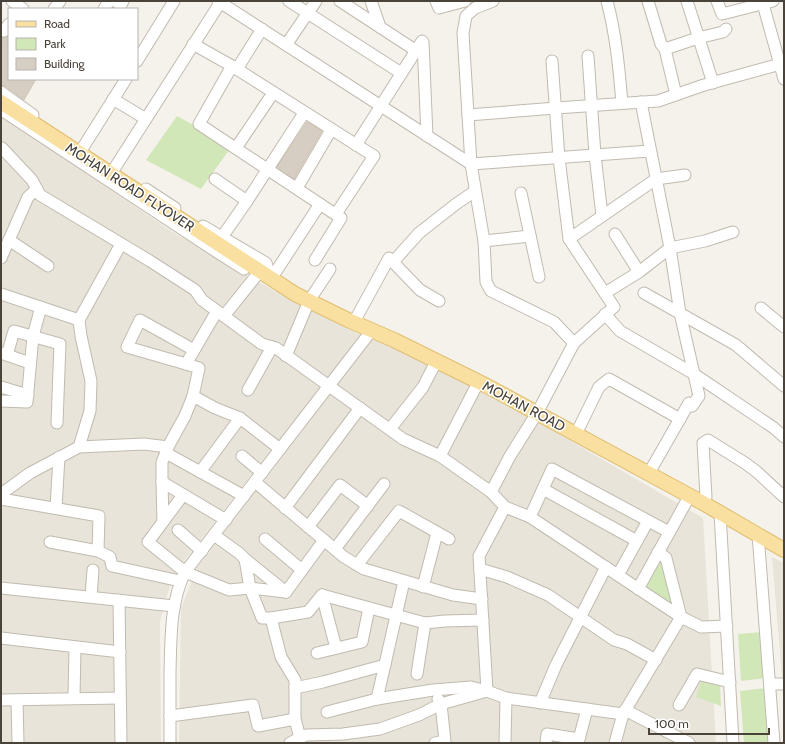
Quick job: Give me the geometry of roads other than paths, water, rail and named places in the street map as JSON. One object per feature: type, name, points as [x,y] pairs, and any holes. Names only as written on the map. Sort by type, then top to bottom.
[{"type":"main road","name":"MOHAN ROAD FLYOVER","points":[[1,95],[242,259],[266,278]]},
{"type":"main road","name":"MOHAN ROAD","points":[[266,278],[309,301],[479,381],[690,495],[784,550]]},
{"type":"street","points":[[12,1],[22,7]]},
{"type":"street","points":[[115,1],[120,5],[123,1]]},
{"type":"street","points":[[138,59],[174,1]]},
{"type":"street","points":[[289,1],[401,73]]},
{"type":"street","points":[[286,45],[316,1]]},
{"type":"street","points":[[340,1],[415,50]]},
{"type":"street","points":[[371,1],[380,27]]},
{"type":"street","points":[[436,1],[439,8],[465,1]]},
{"type":"street","points":[[493,1],[474,4],[466,16],[463,33],[471,164],[484,241],[486,282],[491,291],[554,322],[574,343]]},
{"type":"street","points":[[607,1],[618,52],[622,104]]},
{"type":"street","points":[[648,1],[661,44],[664,49],[676,95]]},
{"type":"street","points":[[687,1],[713,83]]},
{"type":"street","points":[[716,1],[722,14],[768,2],[784,79]]},
{"type":"street","points":[[114,169],[219,2],[471,164],[650,151]]},
{"type":"street","points":[[262,30],[235,68],[199,124],[341,218],[315,260]]},
{"type":"street","points":[[664,49],[726,30]]},
{"type":"street","points":[[356,145],[422,41],[427,136]]},
{"type":"street","points":[[193,44],[235,68],[374,156],[336,214]]},
{"type":"street","points":[[588,56],[595,155],[602,216]]},
{"type":"street","points":[[491,492],[510,456],[537,413],[574,343],[614,306],[569,238],[559,158],[552,60]]},
{"type":"street","points":[[468,116],[658,101],[713,83],[782,64]]},
{"type":"street","points":[[82,149],[125,80]]},
{"type":"street","points":[[236,148],[273,93]]},
{"type":"street","points":[[1,95],[73,144],[266,263],[266,278]]},
{"type":"street","points":[[114,99],[146,119]]},
{"type":"street","points":[[641,102],[670,248],[680,313],[699,396],[692,406],[689,403],[649,473]]},
{"type":"street","points":[[1,110],[211,248],[266,278]]},
{"type":"street","points":[[222,237],[304,113]]},
{"type":"street","points":[[296,188],[331,130]]},
{"type":"street","points":[[2,148],[32,180],[40,195],[195,290],[202,300],[262,344],[276,348],[403,439],[440,456],[491,492],[504,507],[530,517],[681,617],[701,627],[727,626]]},
{"type":"street","points":[[569,238],[656,179],[685,175]]},
{"type":"street","points":[[215,179],[247,201]]},
{"type":"street","points":[[1,258],[28,198],[37,189]]},
{"type":"street","points":[[393,262],[420,233],[475,191]]},
{"type":"street","points":[[521,193],[539,277]]},
{"type":"street","points":[[186,364],[194,350],[220,314],[266,278],[320,204]]},
{"type":"street","points":[[605,293],[639,272],[670,248],[705,241],[732,232]]},
{"type":"street","points":[[615,234],[639,272]]},
{"type":"street","points":[[484,241],[530,236]]},
{"type":"street","points":[[9,240],[48,266]]},
{"type":"street","points":[[79,446],[90,411],[91,381],[79,320],[121,244]]},
{"type":"street","points":[[354,322],[389,258],[420,290],[439,302]]},
{"type":"street","points":[[286,356],[309,301],[330,269]]},
{"type":"street","points":[[1,294],[79,320]]},
{"type":"street","points":[[644,294],[736,345],[784,386]]},
{"type":"street","points":[[1,401],[27,402],[33,336],[41,307]]},
{"type":"street","points":[[761,308],[784,327]]},
{"type":"street","points":[[605,314],[620,331],[694,374],[774,428],[784,437]]},
{"type":"street","points":[[163,522],[162,462],[185,416],[193,396],[198,368],[127,347],[140,320],[194,350]]},
{"type":"street","points":[[170,743],[171,641],[174,606],[183,577],[372,330]]},
{"type":"street","points":[[30,363],[4,354],[14,331],[60,344],[57,423]]},
{"type":"street","points":[[248,390],[272,347]]},
{"type":"street","points":[[390,429],[423,386],[436,360]]},
{"type":"street","points":[[576,434],[600,387],[609,380],[680,419]]},
{"type":"street","points":[[440,456],[479,381]]},
{"type":"street","points":[[1,387],[28,395]]},
{"type":"street","points":[[193,396],[215,408],[240,418],[280,449]]},
{"type":"street","points":[[285,508],[360,408]]},
{"type":"street","points":[[200,472],[240,418]]},
{"type":"street","points":[[703,503],[706,497],[703,443],[708,440],[745,463],[784,497]]},
{"type":"street","points":[[1,494],[30,473],[79,446],[144,444],[167,450],[200,472],[244,496]]},
{"type":"street","points":[[242,456],[262,473]]},
{"type":"street","points":[[56,508],[59,457]]},
{"type":"street","points":[[530,517],[552,469],[669,532]]},
{"type":"street","points":[[162,482],[226,520]]},
{"type":"street","points":[[255,482],[308,528],[364,569],[453,595],[482,599]]},
{"type":"street","points":[[335,549],[384,484]]},
{"type":"street","points":[[308,528],[340,486],[368,506]]},
{"type":"street","points":[[543,489],[637,541]]},
{"type":"street","points":[[183,495],[148,542],[183,577]]},
{"type":"street","points":[[638,589],[690,495]]},
{"type":"street","points":[[1,499],[99,516],[98,551]]},
{"type":"street","points":[[487,691],[479,556],[504,507]]},
{"type":"street","points":[[357,565],[399,511],[449,539]]},
{"type":"street","points":[[720,513],[733,743]]},
{"type":"street","points":[[618,576],[648,521]]},
{"type":"street","points":[[178,530],[202,551]]},
{"type":"street","points":[[422,587],[437,533]]},
{"type":"street","points":[[758,534],[774,743]]},
{"type":"street","points":[[214,535],[239,553],[286,592]]},
{"type":"street","points":[[265,539],[302,570]]},
{"type":"street","points":[[286,592],[324,540]]},
{"type":"street","points":[[50,542],[98,551],[110,557],[112,566],[183,577],[229,590],[250,588],[286,592]]},
{"type":"street","points":[[615,743],[624,712],[681,617],[666,558],[658,552]]},
{"type":"street","points":[[245,559],[250,588],[262,618],[308,612],[322,595]]},
{"type":"street","points":[[540,703],[556,665],[606,567]]},
{"type":"street","points":[[480,569],[507,577],[548,595],[614,640],[626,644],[656,660]]},
{"type":"street","points":[[91,597],[93,570]]},
{"type":"street","points":[[377,699],[404,581]]},
{"type":"street","points":[[1,588],[174,606]]},
{"type":"street","points":[[322,595],[425,623],[483,620]]},
{"type":"street","points":[[322,595],[336,648]]},
{"type":"street","points":[[119,600],[121,743]]},
{"type":"street","points":[[317,653],[362,642],[369,608]]},
{"type":"street","points":[[270,618],[281,656],[294,680],[295,719],[301,740],[380,729],[419,715],[440,704],[487,691]]},
{"type":"street","points":[[417,674],[425,623]]},
{"type":"street","points":[[1,638],[120,652]]},
{"type":"street","points":[[74,646],[74,698]]},
{"type":"street","points":[[295,688],[385,665]]},
{"type":"street","points":[[679,705],[697,674],[730,682]]},
{"type":"street","points":[[770,684],[784,684]]},
{"type":"street","points":[[327,712],[377,699],[433,690],[472,687],[506,698],[587,709],[624,712],[689,743]]},
{"type":"street","points":[[433,690],[440,704],[445,741],[436,743]]},
{"type":"street","points":[[1,700],[120,698]]},
{"type":"street","points":[[505,743],[506,698]]},
{"type":"street","points":[[17,700],[18,743]]},
{"type":"street","points":[[170,716],[253,705],[258,726],[295,719]]},
{"type":"street","points":[[546,743],[547,734],[578,741],[587,709]]}]
